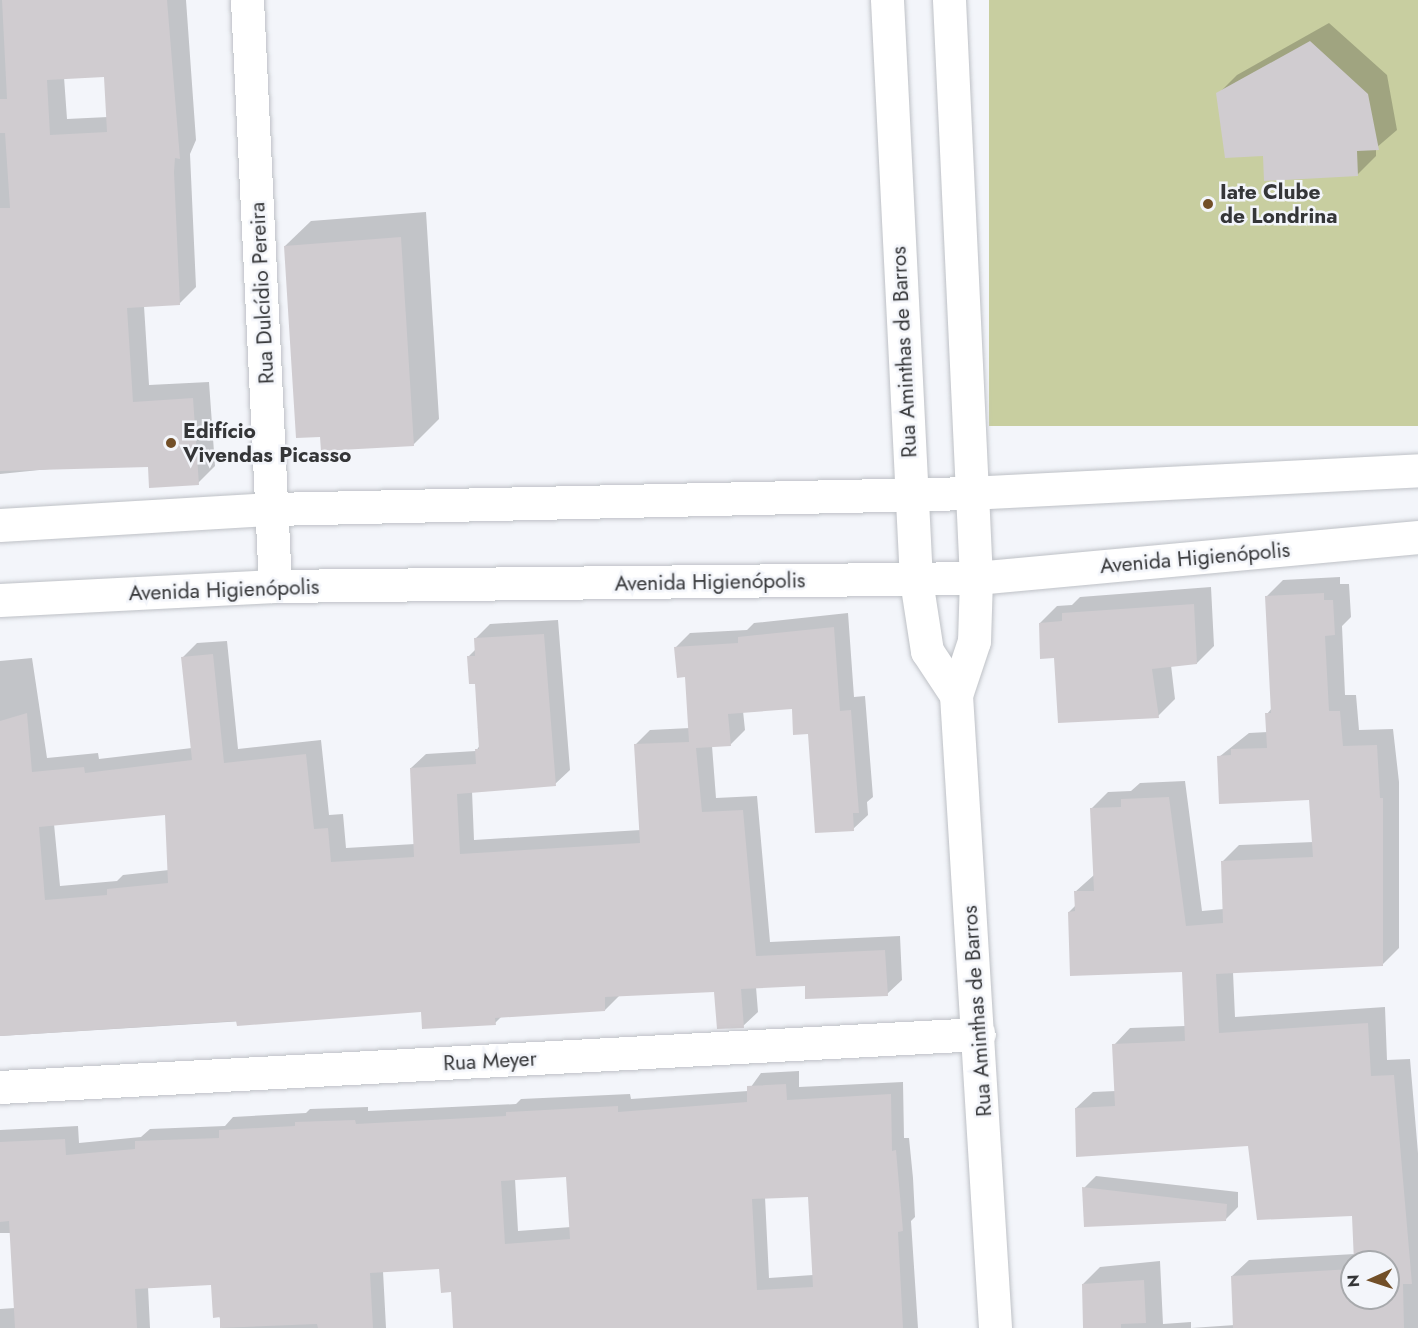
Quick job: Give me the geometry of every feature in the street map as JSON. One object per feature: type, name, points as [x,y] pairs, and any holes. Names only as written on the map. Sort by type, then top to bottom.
[{"type":"street","name":"Rua Dulcídio Pereira","points":[[247,0],[275,586]]},
{"type":"street","name":"Rua Aminthas de Barros","points":[[887,0],[916,580],[927,651],[956,694]]},
{"type":"street","name":"Rua Aminthas de Barros","points":[[949,0],[970,493],[976,578],[974,641],[956,694],[979,1034],[995,1328]]},
{"type":"street","points":[[0,525],[272,509],[970,493],[1418,470]]},
{"type":"street","name":"Avenida Higienópolis","points":[[0,600],[275,586],[976,578],[1418,537]]},
{"type":"street","name":"Rua Meyer","points":[[0,1088],[979,1034]]},
{"type":"green space","name":"Iate Clube de Londrina","points":[[989,0],[1418,0],[1418,426],[989,426]]},
{"type":"building","points":[[2,0],[167,0],[180,159],[175,158],[174,172],[180,305],[127,308],[133,402],[193,398],[199,485],[149,488],[148,467],[0,471],[0,208],[10,208],[5,133],[0,133],[0,99],[7,99]],"holes":[[[104,77],[107,132],[50,135],[47,80]]]},
{"type":"building","points":[[1310,41],[1368,94],[1379,150],[1357,151],[1358,176],[1264,181],[1263,156],[1225,158],[1216,93]]},
{"type":"building","points":[[401,237],[414,446],[321,451],[320,437],[296,438],[284,246]]},
{"type":"building","points":[[1324,593],[1324,600],[1333,600],[1335,635],[1325,636],[1329,711],[1340,711],[1343,746],[1377,745],[1380,798],[1383,798],[1383,966],[1216,974],[1219,1033],[1368,1023],[1371,1076],[1394,1075],[1412,1284],[1403,1284],[1404,1328],[1233,1328],[1231,1276],[1340,1270],[1340,1310],[1400,1310],[1400,1250],[1353,1250],[1352,1216],[1257,1220],[1248,1146],[1076,1157],[1075,1108],[1115,1106],[1112,1044],[1185,1041],[1182,972],[1070,976],[1068,912],[1075,911],[1074,891],[1094,891],[1090,808],[1121,807],[1121,799],[1169,797],[1186,926],[1223,923],[1221,861],[1313,857],[1309,800],[1219,804],[1217,756],[1231,755],[1231,749],[1267,748],[1265,713],[1271,713],[1265,596]]},
{"type":"building","points":[[1194,604],[1197,664],[1152,669],[1159,718],[1058,723],[1054,658],[1040,659],[1039,623],[1062,621],[1062,613]]},
{"type":"building","points":[[834,627],[840,711],[851,710],[859,813],[853,813],[854,831],[815,833],[808,734],[793,735],[792,709],[728,714],[731,746],[696,748],[702,812],[743,810],[756,956],[885,950],[888,996],[805,999],[805,986],[741,989],[744,1028],[717,1029],[714,992],[605,997],[605,1011],[495,1018],[496,1025],[422,1029],[421,1012],[237,1026],[236,1021],[0,1036],[0,721],[27,713],[32,772],[84,767],[85,773],[192,760],[181,657],[213,654],[224,763],[306,754],[314,829],[328,828],[331,862],[414,857],[410,768],[476,764],[475,749],[479,749],[475,684],[469,684],[467,656],[475,656],[474,638],[544,634],[556,786],[457,794],[460,854],[640,843],[634,744],[689,742],[685,677],[677,678],[674,647],[738,643],[738,637]],"holes":[[[165,815],[168,883],[107,889],[107,895],[45,900],[39,827]]]},
{"type":"building","points":[[786,1084],[787,1100],[891,1094],[892,1151],[896,1150],[903,1231],[898,1232],[903,1328],[453,1328],[451,1292],[441,1293],[439,1269],[370,1273],[373,1328],[318,1328],[317,1324],[220,1328],[220,1317],[213,1318],[211,1285],[135,1289],[137,1328],[15,1328],[9,1221],[0,1222],[0,1142],[65,1139],[66,1155],[135,1149],[135,1141],[219,1138],[219,1130],[295,1126],[295,1122],[355,1120],[356,1124],[506,1116],[506,1112],[618,1106],[618,1112],[747,1102],[747,1086]],"holes":[[[566,1177],[570,1239],[505,1244],[501,1181]],[[808,1197],[813,1287],[757,1290],[752,1199]]]},
{"type":"building","points":[[1082,1187],[1227,1204],[1226,1221],[1084,1227]]},
{"type":"building","points":[[1144,1280],[1146,1323],[1121,1324],[1121,1328],[1083,1328],[1082,1284]]},
{"type":"place","name":"Iate Clube de Londrina","points":[[1208,204]]},
{"type":"place","name":"Edifício Vivendas Picasso","points":[[171,443]]}]
